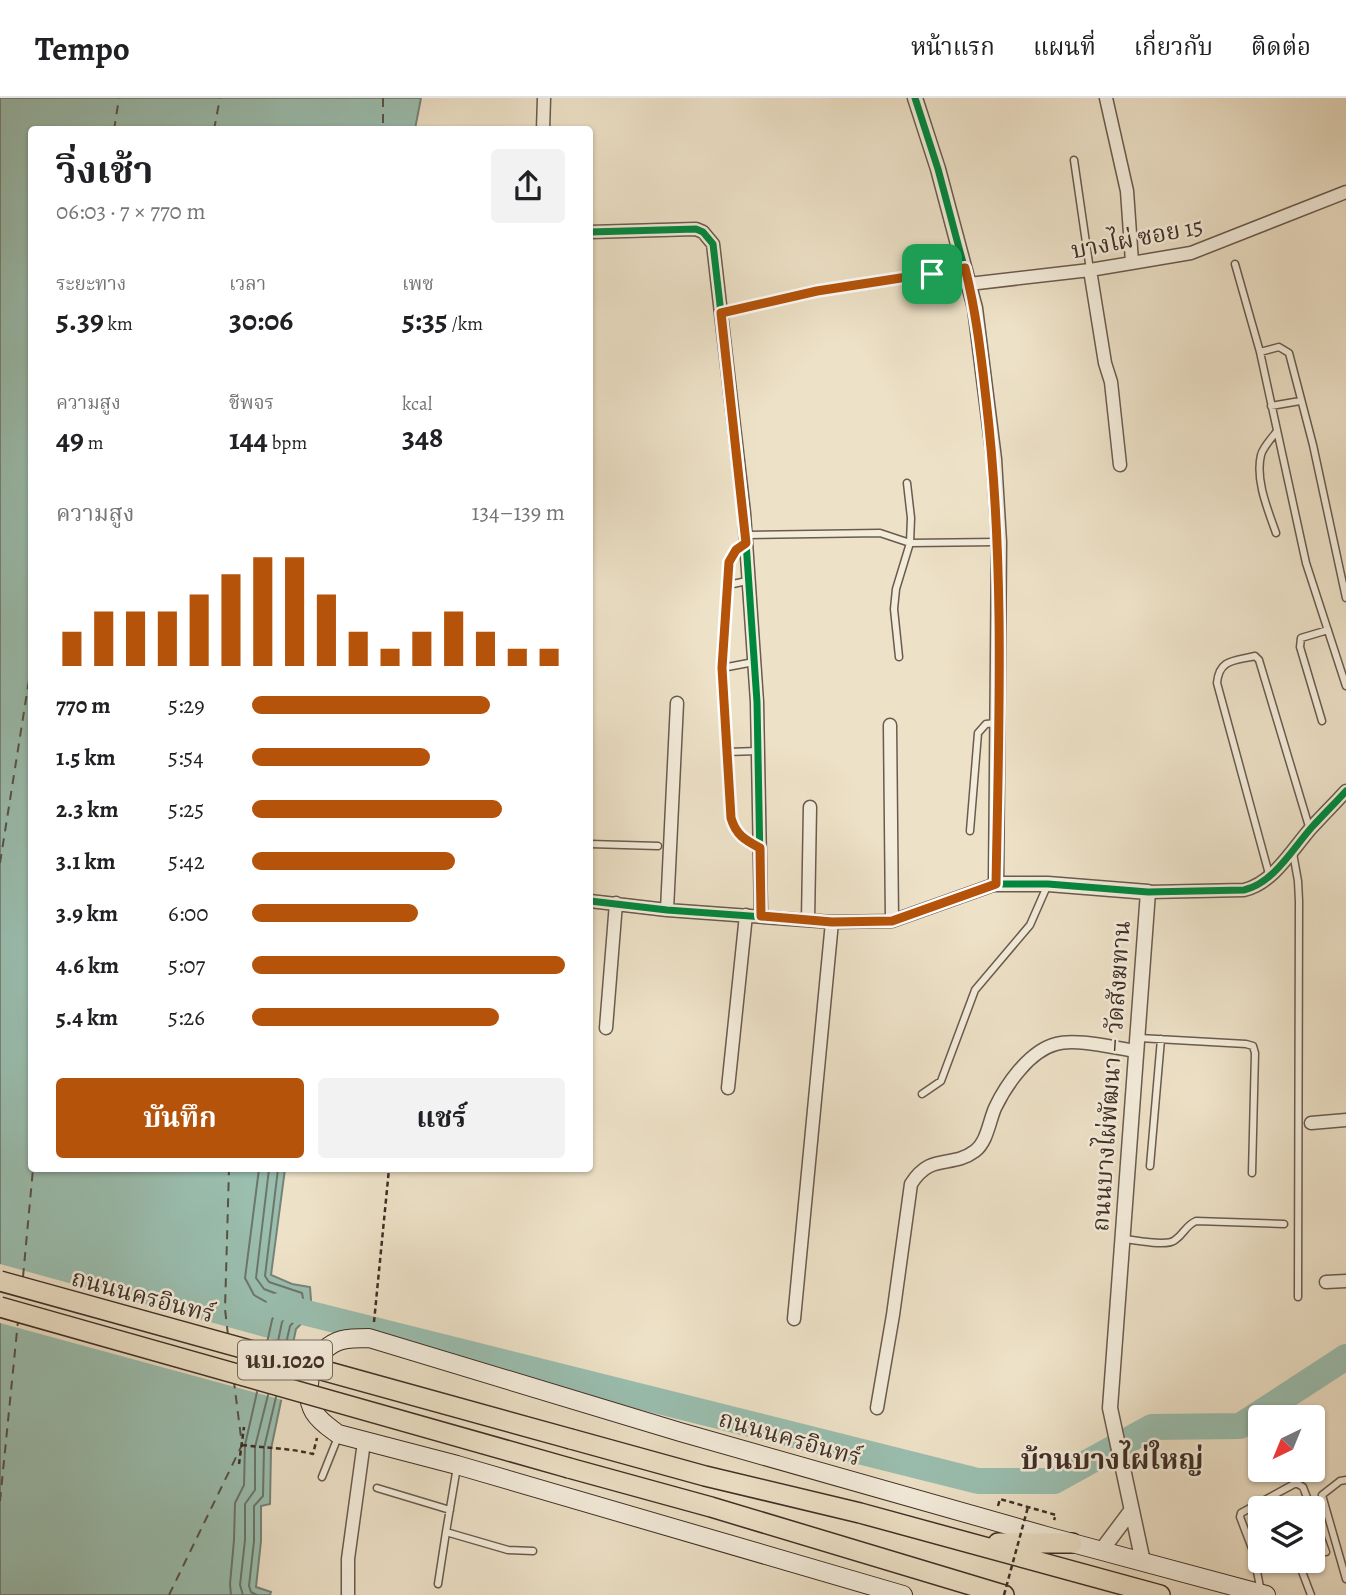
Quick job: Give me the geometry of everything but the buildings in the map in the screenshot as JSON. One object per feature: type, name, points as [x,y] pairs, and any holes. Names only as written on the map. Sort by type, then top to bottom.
[{"type":"main road","name":"ถนนนครอินทร์","points":[[0,1282],[570,1439],[972,1543],[1160,1595]]},
{"type":"main road","name":"ถนนนครอินทร์","points":[[0,1307],[711,1507],[1004,1595]]},
{"type":"main road","name":"ถนนนครอินทร์","points":[[322,1422],[310,1401],[309,1382],[314,1364],[328,1347],[340,1340],[369,1338],[693,1436],[1264,1594]]},
{"type":"main road","points":[[322,1422],[338,1434],[363,1442],[457,1465],[904,1595]]},
{"type":"main road","points":[[972,1543],[1072,1543]]},
{"type":"street","points":[[543,126],[544,98]]},
{"type":"street","points":[[593,901],[667,910],[832,922],[892,921],[996,884],[999,542],[993,459],[970,284],[915,98]]},
{"type":"street","points":[[1106,98],[1127,191],[1132,262]]},
{"type":"street","name":"บางไผ่ ซอย 15","points":[[970,284],[1090,270],[1191,253],[1346,192]]},
{"type":"street","points":[[593,232],[696,229],[703,232],[713,244],[746,539],[758,751],[761,916]]},
{"type":"street","points":[[1090,270],[1103,351],[1111,382],[1120,465]]},
{"type":"street","points":[[667,910],[677,703]]},
{"type":"street","points":[[890,724],[892,921]]},
{"type":"street","points":[[1148,892],[1244,890],[1253,887],[1293,853],[1346,791]]},
{"type":"street","points":[[1336,801],[1346,811]]},
{"type":"street","points":[[808,920],[810,807]]},
{"type":"street","name":"ถนนบางไผ่พัฒนา – วัดสังฆทาน","points":[[996,884],[1048,884],[1148,892],[1110,1408],[1143,1562]]},
{"type":"street","points":[[606,1028],[616,903]]},
{"type":"street","points":[[727,1088],[746,915]]},
{"type":"street","points":[[794,1319],[832,922]]},
{"type":"street","points":[[877,1408],[911,1184],[919,1172],[932,1164],[965,1157],[976,1151],[983,1142],[995,1110],[1012,1078],[1040,1052],[1056,1044],[1136,1044]]},
{"type":"street","points":[[1311,1124],[1346,1120]]},
{"type":"street","points":[[1326,1282],[1346,1281]]},
{"type":"street","points":[[348,1595],[348,1559],[363,1442]]},
{"type":"street","points":[[1101,1551],[1131,1511]]},
{"type":"lane","points":[[1074,160],[1090,270]]},
{"type":"lane","points":[[1235,264],[1260,352],[1306,563],[1346,686]]},
{"type":"lane","points":[[1260,352],[1279,347],[1289,353],[1346,598]]},
{"type":"lane","points":[[1272,406],[1300,401]]},
{"type":"lane","points":[[1276,533],[1264,498],[1261,453],[1277,431]]},
{"type":"lane","points":[[899,657],[894,609],[896,589],[910,543],[911,518],[907,483]]},
{"type":"lane","points":[[760,848],[743,839],[734,829],[731,818],[722,668],[731,555],[746,539],[880,533],[910,543],[999,542]]},
{"type":"lane","points":[[728,585],[747,581]]},
{"type":"lane","points":[[1322,721],[1300,647],[1301,638],[1328,630]]},
{"type":"lane","points":[[1269,874],[1217,683],[1218,670],[1224,663],[1255,656],[1259,660],[1310,830]]},
{"type":"lane","points":[[722,668],[754,662]]},
{"type":"lane","points":[[970,831],[978,733],[986,724],[999,723]]},
{"type":"lane","points":[[727,752],[758,751]]},
{"type":"lane","points":[[593,844],[658,846]]},
{"type":"lane","points":[[1293,853],[1299,901],[1298,1297]]},
{"type":"lane","points":[[922,1094],[941,1081],[975,990],[1030,925],[1048,884]]},
{"type":"lane","points":[[1150,1166],[1161,1039]]},
{"type":"lane","points":[[1136,1044],[1161,1039],[1252,1046],[1255,1053],[1252,1173]]},
{"type":"lane","points":[[1121,1239],[1169,1243],[1179,1237],[1187,1225],[1196,1221],[1284,1224]]},
{"type":"lane","points":[[322,1477],[338,1434]]},
{"type":"lane","points":[[438,1584],[457,1465]]},
{"type":"lane","points":[[1346,1480],[1340,1481],[1322,1495],[1346,1579]]},
{"type":"lane","points":[[1274,1496],[1296,1483],[1303,1487],[1306,1496]]},
{"type":"lane","points":[[377,1488],[450,1510]]},
{"type":"lane","points":[[1248,1509],[1241,1513],[1240,1517],[1248,1534]]},
{"type":"lane","points":[[446,1532],[508,1550],[533,1551]]},
{"type":"lane","points":[[1260,1573],[1264,1594]]},
{"type":"lane","points":[[1303,1573],[1311,1595]]},
{"type":"path","points":[[721,313],[817,291],[965,268]]},
{"type":"path","points":[[372,1332],[389,1172]]},
{"type":"path","points":[[242,1446],[290,1448],[313,1454],[322,1422]]},
{"type":"path","points":[[239,1464],[244,1426]]},
{"type":"path","points":[[1000,1499],[1056,1516]]},
{"type":"path","points":[[1004,1595],[1028,1507]]},
{"type":"water","points":[[0,98],[421,98],[416,126],[28,126],[28,1172],[285,1172],[271,1275],[292,1284],[310,1287],[312,1313],[296,1329],[271,1449],[270,1504],[261,1506],[261,1541],[256,1587],[271,1592],[270,1595],[0,1595]]},
{"type":"pier","points":[[0,1264],[297,1346],[286,1401],[0,1323]]},
{"type":"waterway","points":[[279,1306],[978,1481],[1054,1481],[1152,1427],[1240,1426],[1346,1357]]},
{"type":"ferry route","points":[[115,126],[119,98]]},
{"type":"ferry route","points":[[215,126],[220,98]]},
{"type":"ferry route","points":[[383,98],[383,126]]},
{"type":"ferry route","points":[[0,863],[28,686]]},
{"type":"ferry route","points":[[23,1277],[33,1172]]},
{"type":"ferry route","points":[[228,1335],[225,1309],[229,1172]]},
{"type":"ferry route","points":[[0,1501],[18,1321]]},
{"type":"ferry route","points":[[169,1595],[242,1445],[234,1382]]},
{"type":"cycle path","points":[[915,98],[938,169],[975,308],[994,459],[999,542],[996,884]]},
{"type":"cycle path","points":[[593,232],[696,229],[703,232],[713,244],[744,513],[757,702],[761,916]]},
{"type":"cycle path","points":[[593,901],[667,910],[832,922],[892,921],[996,884],[1048,884],[1148,892],[1244,890],[1274,873],[1346,791]]},
{"type":"district","name":"บ้านบางไผ่ใหญ่","points":[[1112,1460]]},
{"type":"route","points":[[965,268],[975,308],[993,459],[999,542],[996,884],[892,921],[832,922],[761,916],[760,848],[743,839],[734,829],[731,818],[722,668],[729,562],[731,555],[746,543],[721,313],[817,291],[902,276],[932,274],[965,268]]}]
